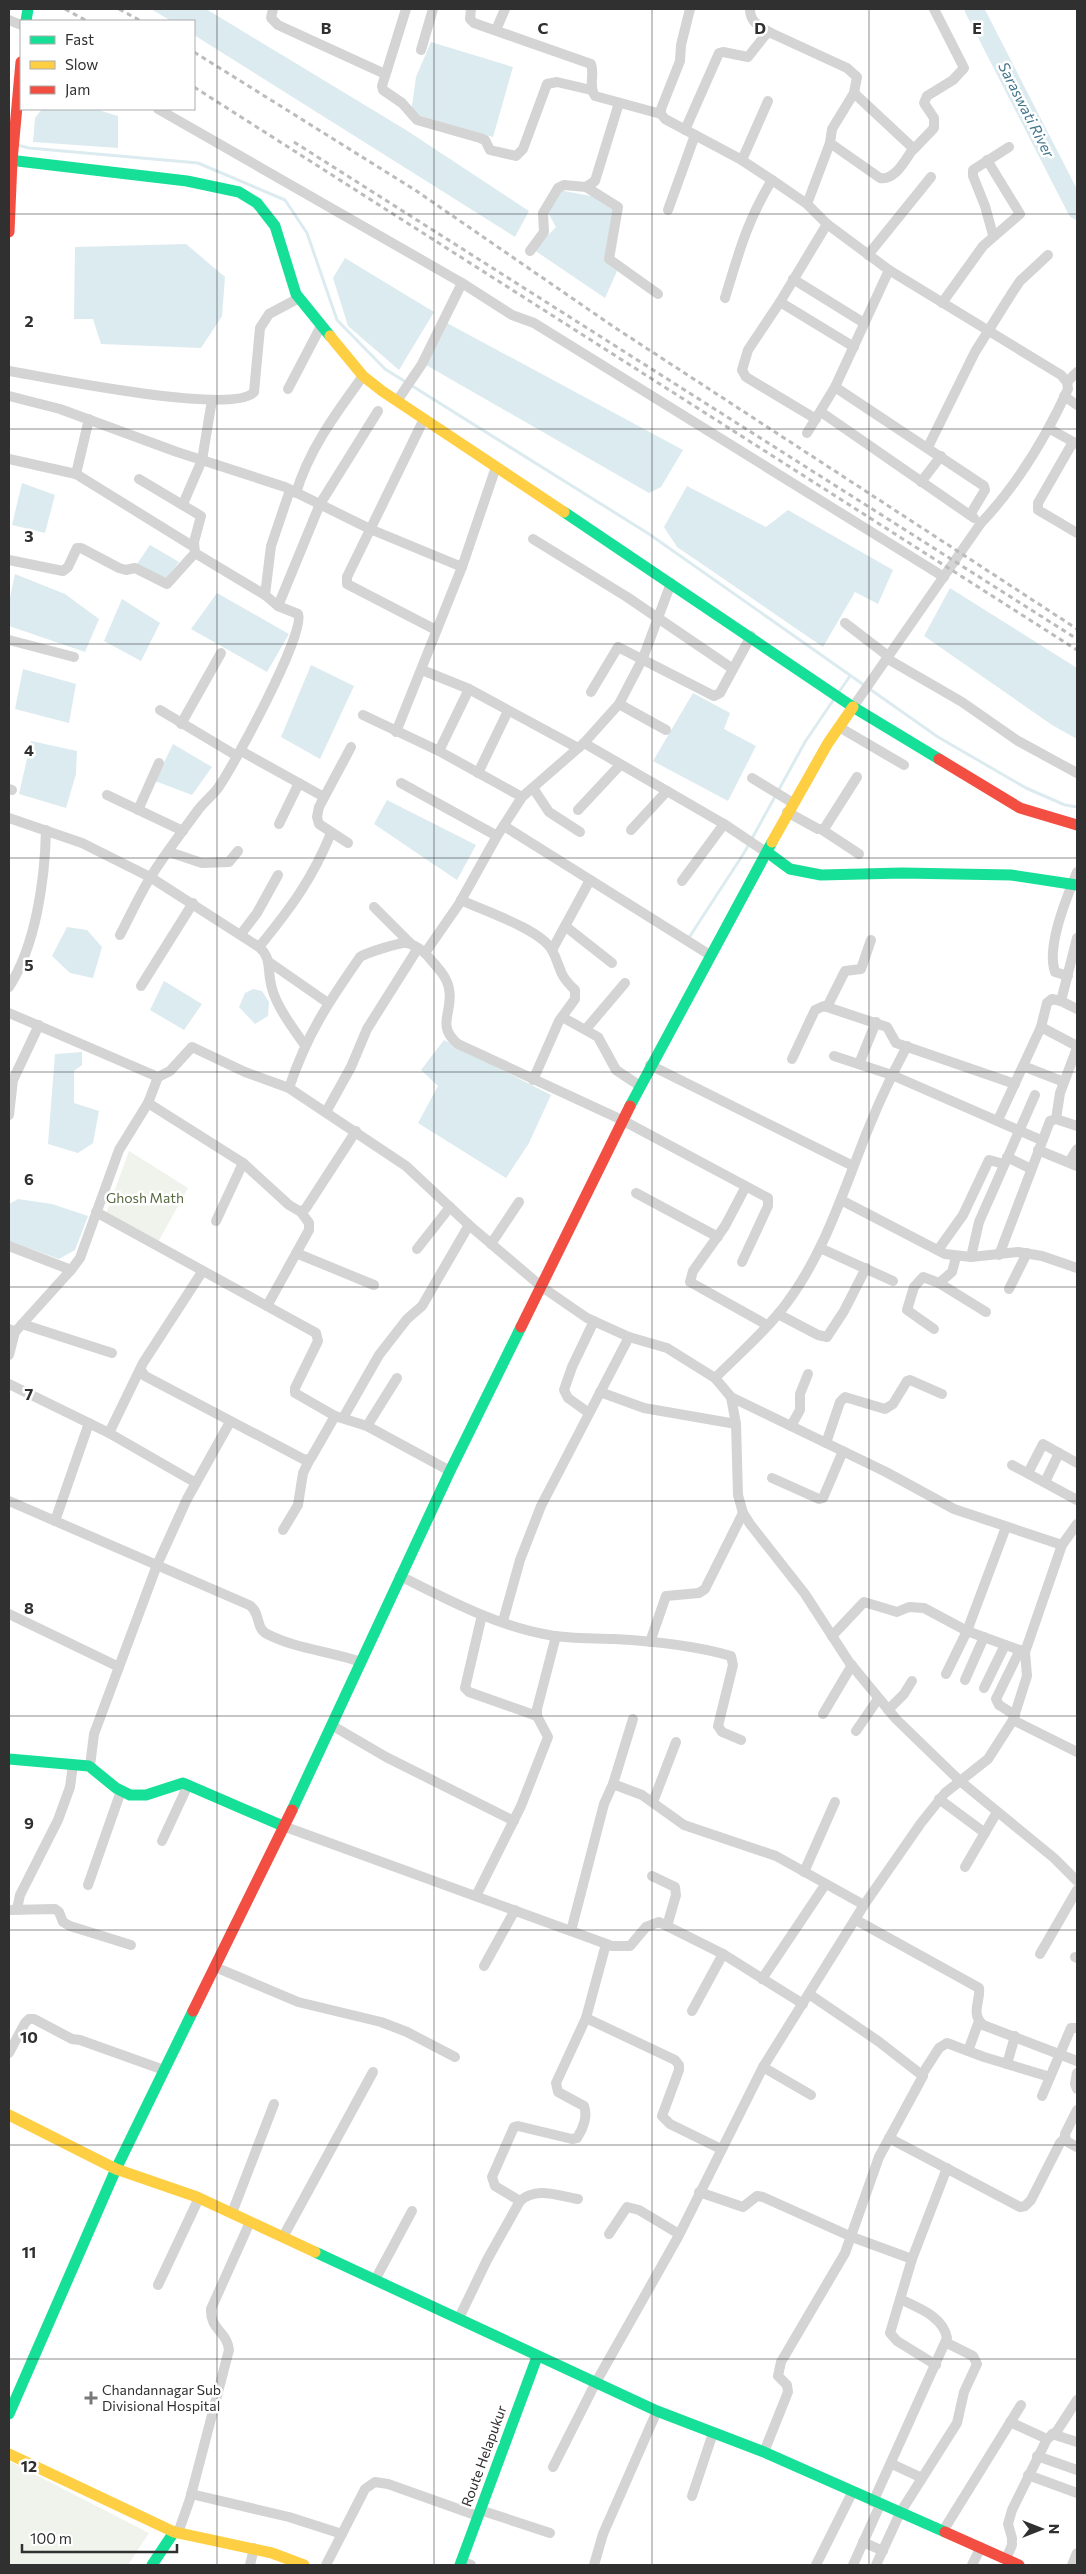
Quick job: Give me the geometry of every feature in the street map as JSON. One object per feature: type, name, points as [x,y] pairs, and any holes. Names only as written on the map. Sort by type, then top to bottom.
[{"type":"street","points":[[273,9],[272,18],[278,25],[385,74]]},
{"type":"street","points":[[406,9],[382,86],[383,90],[402,102],[414,118],[485,140],[490,150],[511,157],[516,156],[523,149],[547,84],[557,82],[592,90]]},
{"type":"street","points":[[421,50],[433,9]]},
{"type":"street","points":[[9,2414],[116,2169],[333,1726],[400,1576],[450,1471],[650,1065],[768,854],[790,808],[839,728],[981,523],[998,505],[1050,428],[1068,389],[1067,382],[1061,375],[889,270],[827,224],[807,204],[742,160],[665,119],[660,114],[595,96],[592,90],[594,71],[591,64],[470,19],[471,9]]},
{"type":"street","points":[[496,30],[505,9]]},
{"type":"street","points":[[660,114],[680,61],[681,44],[690,9]]},
{"type":"street","points":[[750,9],[750,17],[754,23],[771,33],[852,71],[857,77],[854,92],[836,119],[830,143],[807,204]]},
{"type":"street","points":[[830,143],[880,178],[886,179],[891,177],[913,149],[934,128],[934,118],[924,103],[927,96],[952,80],[964,68],[934,9]]},
{"type":"street","points":[[685,130],[719,53],[723,52],[748,57],[768,33],[771,33]]},
{"type":"street","points":[[9,232],[11,158],[20,72]]},
{"type":"street","points":[[854,92],[913,149]]},
{"type":"street","points":[[742,160],[768,101]]},
{"type":"street","points":[[530,251],[544,232],[543,212],[553,192],[564,185],[591,186],[598,175],[619,104]]},
{"type":"street","points":[[15,122],[25,110]]},
{"type":"street","points":[[160,110],[462,283],[512,315],[534,323],[944,577]]},
{"type":"street","points":[[668,210],[695,135]]},
{"type":"street","points":[[993,235],[985,206],[972,176],[973,170],[1009,147]]},
{"type":"street","points":[[11,158],[187,181],[240,192],[257,203],[275,226],[299,298],[363,376],[397,401],[751,636],[853,707],[1020,808],[1077,825]]},
{"type":"street","points":[[942,303],[993,235],[1020,214],[987,160]]},
{"type":"street","points":[[868,255],[931,177]]},
{"type":"street","points":[[725,298],[745,230],[772,180]]},
{"type":"street","points":[[586,187],[618,207],[609,259],[658,294]]},
{"type":"street","points":[[827,224],[780,302],[748,350],[742,370],[746,376],[818,416],[981,523]]},
{"type":"street","points":[[928,447],[975,352],[1020,281],[1048,255]]},
{"type":"street","points":[[807,433],[834,387],[889,270]]},
{"type":"street","points":[[794,279],[864,323]]},
{"type":"street","points":[[397,401],[413,380],[462,283]]},
{"type":"street","points":[[9,370],[126,392],[212,400],[250,397],[254,392],[260,328],[269,314],[299,298]]},
{"type":"street","points":[[780,302],[854,347]]},
{"type":"street","points":[[288,389],[321,326]]},
{"type":"street","points":[[1067,382],[1077,372]]},
{"type":"street","points":[[265,595],[271,546],[293,491],[327,427],[363,376]]},
{"type":"street","points":[[834,387],[928,447],[984,486],[985,490],[970,515]]},
{"type":"street","points":[[9,396],[60,409],[293,491],[370,529],[462,567]]},
{"type":"street","points":[[1064,396],[1077,405]]},
{"type":"street","points":[[182,504],[202,460],[212,400]]},
{"type":"street","points":[[278,606],[320,504],[378,411]]},
{"type":"street","points":[[76,474],[89,419]]},
{"type":"street","points":[[424,419],[347,577],[347,584],[436,630]]},
{"type":"street","points":[[1050,428],[1075,443],[1038,503],[1038,510],[1045,516],[1077,533]]},
{"type":"street","points":[[921,482],[941,456]]},
{"type":"street","points":[[9,459],[76,474],[265,595],[278,606],[298,614],[300,622],[271,692],[239,753],[219,787],[183,831],[150,877],[120,935]]},
{"type":"street","points":[[396,732],[462,567],[496,467]]},
{"type":"street","points":[[9,560],[64,571],[68,567],[77,548],[81,548],[119,568],[135,568],[167,584],[195,550],[201,516],[139,479]]},
{"type":"street","points":[[533,538],[733,669]]},
{"type":"street","points":[[326,1112],[351,1067],[367,1029],[418,948],[461,900],[497,836],[522,797],[581,746],[619,704],[644,658],[656,617],[671,583]]},
{"type":"street","points":[[845,623],[887,657],[962,702],[1018,741],[1077,773]]},
{"type":"street","points":[[591,692],[618,647],[644,658],[714,696],[720,693],[751,636]]},
{"type":"street","points":[[9,640],[74,657]]},
{"type":"street","points":[[181,724],[221,653]]},
{"type":"street","points":[[422,670],[469,689],[508,711],[620,765],[724,824],[790,869],[821,875],[902,873],[1011,875],[1077,885]]},
{"type":"street","points":[[439,751],[469,689]]},
{"type":"street","points":[[619,704],[666,730]]},
{"type":"street","points":[[160,710],[181,724],[324,796]]},
{"type":"street","points":[[478,773],[508,711]]},
{"type":"street","points":[[363,715],[439,751],[522,797]]},
{"type":"street","points":[[839,728],[904,765]]},
{"type":"street","points":[[348,843],[319,824],[317,817],[324,796],[351,747]]},
{"type":"street","points":[[138,810],[160,763]]},
{"type":"street","points":[[578,810],[620,765]]},
{"type":"street","points":[[821,829],[825,827],[857,777]]},
{"type":"street","points":[[752,778],[790,808],[859,854]]},
{"type":"street","points":[[279,824],[299,783]]},
{"type":"street","points":[[401,783],[497,836]]},
{"type":"street","points":[[533,788],[549,812],[580,832]]},
{"type":"street","points":[[632,830],[666,792]]},
{"type":"street","points":[[107,795],[183,831]]},
{"type":"street","points":[[9,818],[82,843],[150,877],[260,947],[269,962],[328,1003]]},
{"type":"street","points":[[682,881],[724,824]]},
{"type":"street","points":[[504,826],[710,955]]},
{"type":"street","points":[[10,981],[29,939],[40,899],[45,859],[46,830]]},
{"type":"street","points":[[260,947],[296,902],[318,867],[332,834]]},
{"type":"street","points":[[169,852],[209,864],[229,862],[238,851]]},
{"type":"street","points":[[1068,976],[1055,972],[1053,963],[1056,937],[1077,872]]},
{"type":"street","points":[[241,934],[258,913],[278,875]]},
{"type":"street","points":[[552,950],[590,880]]},
{"type":"street","points":[[461,900],[531,933],[552,950],[563,980],[575,990],[575,999],[562,1016],[533,1080]]},
{"type":"street","points":[[141,986],[193,903]]},
{"type":"street","points":[[374,907],[418,948],[447,980],[450,991],[446,1018],[448,1036],[458,1044],[622,1120],[745,1188],[768,1198],[770,1202],[742,1262]]},
{"type":"street","points":[[565,926],[612,963]]},
{"type":"street","points":[[1062,1001],[1077,938]]},
{"type":"street","points":[[827,1006],[845,971],[861,969],[871,940]]},
{"type":"street","points":[[289,1088],[304,1044],[328,1003],[360,957],[367,952],[381,951],[404,942],[418,948]]},
{"type":"street","points":[[269,962],[270,979],[276,999],[304,1044]]},
{"type":"street","points":[[586,1029],[625,983]]},
{"type":"street","points":[[998,1120],[1042,1026],[1047,1003],[1052,999],[1062,1001],[1077,1009]]},
{"type":"street","points":[[792,1060],[815,1010],[819,1007],[827,1006],[876,1022],[890,1030],[896,1043],[1015,1084]]},
{"type":"street","points":[[9,1013],[158,1077]]},
{"type":"street","points":[[562,1016],[586,1029],[603,1043],[616,1070],[640,1086]]},
{"type":"street","points":[[859,1064],[876,1022]]},
{"type":"street","points":[[9,1115],[13,1080],[39,1025]]},
{"type":"street","points":[[1042,1026],[1077,1047],[1057,1105],[1056,1119]]},
{"type":"street","points":[[716,1378],[787,1303],[820,1248],[892,1075],[907,1046]]},
{"type":"street","points":[[9,1354],[15,1328],[71,1270],[80,1258],[119,1150],[148,1103],[158,1077],[170,1071],[188,1049],[192,1047],[245,1072],[289,1088],[356,1131],[406,1166],[469,1225],[542,1287],[594,1321],[629,1336],[667,1348],[716,1378],[731,1397],[843,1451],[954,1509],[1062,1545]]},
{"type":"street","points":[[834,1056],[892,1075],[1018,1129],[1040,1145],[1073,1164],[1077,1149]]},
{"type":"street","points":[[650,1065],[853,1166]]},
{"type":"street","points":[[1023,1066],[1064,1082]]},
{"type":"street","points":[[971,1257],[979,1222],[1018,1129],[1036,1095]]},
{"type":"street","points":[[148,1103],[243,1163],[289,1205],[301,1212],[310,1227],[266,1306]]},
{"type":"street","points":[[999,1255],[1050,1121],[1056,1119],[1077,1126]]},
{"type":"street","points":[[301,1212],[306,1208],[356,1131]]},
{"type":"street","points":[[938,1250],[963,1215],[989,1160],[1006,1160],[1031,1169]]},
{"type":"street","points":[[216,1221],[243,1163]]},
{"type":"street","points":[[745,1188],[718,1237],[693,1271],[690,1282],[767,1325]]},
{"type":"street","points":[[636,1193],[718,1237]]},
{"type":"street","points":[[841,1200],[938,1250],[956,1257],[1027,1254],[1077,1268]]},
{"type":"street","points":[[491,1244],[519,1202]]},
{"type":"street","points":[[417,1249],[450,1206]]},
{"type":"street","points":[[96,1212],[316,1333],[318,1341],[295,1388],[295,1393],[339,1417],[366,1426],[450,1471]]},
{"type":"street","points":[[283,1530],[298,1504],[303,1473],[309,1461],[378,1355],[407,1319],[422,1306],[469,1225]]},
{"type":"street","points":[[9,1246],[71,1270]]},
{"type":"street","points":[[820,1248],[893,1281]]},
{"type":"street","points":[[296,1253],[374,1285]]},
{"type":"street","points":[[1009,1289],[1027,1254]]},
{"type":"street","points":[[939,1283],[952,1272],[956,1257]]},
{"type":"street","points":[[778,1314],[818,1335],[827,1336],[844,1312],[866,1268]]},
{"type":"street","points":[[109,1432],[130,1387],[142,1370],[143,1363],[202,1272]]},
{"type":"street","points":[[934,1329],[907,1312],[907,1306],[919,1279],[923,1277],[928,1277],[939,1283],[986,1312]]},
{"type":"street","points":[[589,1413],[568,1398],[564,1390],[572,1367],[594,1321]]},
{"type":"street","points":[[15,1328],[112,1353]]},
{"type":"street","points":[[503,1621],[520,1560],[541,1506],[629,1336]]},
{"type":"street","points":[[142,1370],[145,1376],[230,1422],[309,1461]]},
{"type":"street","points":[[791,1426],[800,1410],[800,1394],[808,1374]]},
{"type":"street","points":[[366,1426],[397,1378]]},
{"type":"street","points":[[826,1443],[840,1402],[845,1397],[885,1409],[893,1404],[910,1380],[942,1394]]},
{"type":"street","points":[[9,1384],[109,1432],[196,1483]]},
{"type":"street","points":[[600,1392],[644,1408],[736,1424]]},
{"type":"street","points":[[731,1397],[736,1424],[738,1495],[743,1513],[805,1594],[852,1665],[888,1710],[960,1781],[1076,1877]]},
{"type":"street","points":[[90,1766],[94,1734],[157,1565],[196,1483],[230,1422]]},
{"type":"street","points":[[55,1522],[89,1423]]},
{"type":"street","points":[[1028,1473],[1043,1444],[1077,1463]]},
{"type":"street","points":[[772,1478],[819,1499],[823,1498],[843,1451]]},
{"type":"street","points":[[1045,1482],[1059,1452]]},
{"type":"street","points":[[1012,1465],[1077,1500]]},
{"type":"street","points":[[9,1500],[55,1522],[157,1565],[193,1583],[254,1608],[260,1627],[265,1633],[303,1648],[334,1653],[361,1662]]},
{"type":"street","points":[[650,1642],[666,1596],[699,1593],[705,1589],[743,1513]]},
{"type":"street","points":[[1077,1524],[1062,1545],[1022,1651],[996,1699],[998,1705],[1014,1717],[1077,1752]]},
{"type":"street","points":[[946,1674],[967,1631],[1006,1526]]},
{"type":"street","points":[[400,1576],[482,1614],[556,1636],[650,1642],[712,1650],[731,1656],[733,1665],[718,1726],[722,1732],[741,1740]]},
{"type":"street","points":[[832,1636],[864,1602],[897,1612],[909,1607],[924,1608],[967,1631],[1022,1651]]},
{"type":"street","points":[[9,1614],[119,1668]]},
{"type":"street","points":[[482,1614],[465,1688],[469,1692],[537,1716]]},
{"type":"street","points":[[476,1896],[514,1821],[548,1736],[537,1716],[539,1697],[556,1636]]},
{"type":"street","points":[[965,1680],[984,1637]]},
{"type":"street","points":[[984,1688],[1005,1645]]},
{"type":"street","points":[[553,2467],[595,2384],[679,2234],[763,2067],[864,1905],[939,1799],[988,1759],[1014,1717],[1027,1676],[1022,1651]]},
{"type":"street","points":[[823,1714],[852,1665]]},
{"type":"street","points":[[888,1710],[904,1694],[912,1681]]},
{"type":"street","points":[[856,1731],[878,1699]]},
{"type":"street","points":[[571,1931],[590,1868],[604,1804],[613,1784],[633,1719]]},
{"type":"street","points":[[333,1726],[386,1757],[514,1821]]},
{"type":"street","points":[[653,1802],[676,1742]]},
{"type":"street","points":[[9,1761],[90,1766],[121,1791],[143,1796],[157,1793],[174,1783],[188,1785],[283,1826],[606,1944],[630,1946],[652,1923],[658,1922],[723,1954],[803,2004]]},
{"type":"street","points":[[73,1765],[65,1802],[13,1910],[56,1910],[59,1912],[63,1922],[70,1926],[131,1945]]},
{"type":"street","points":[[613,1784],[642,1794],[663,1812],[684,1825],[759,1849],[864,1905]]},
{"type":"street","points":[[162,1841],[188,1785]]},
{"type":"street","points":[[88,1885],[121,1791]]},
{"type":"street","points":[[939,1799],[985,1833]]},
{"type":"street","points":[[804,1872],[835,1802]]},
{"type":"street","points":[[965,1867],[998,1812]]},
{"type":"street","points":[[652,1876],[675,1887],[676,1895],[667,1926]]},
{"type":"street","points":[[762,1979],[825,1885]]},
{"type":"street","points":[[1040,1954],[1077,1890]]},
{"type":"street","points":[[484,1966],[515,1910]]},
{"type":"street","points":[[856,1920],[979,1988],[976,2008],[979,2021],[968,2051]]},
{"type":"street","points":[[520,2201],[495,2186],[492,2176],[514,2127],[572,2139],[577,2138],[586,2117],[584,2106],[558,2092],[556,2082],[586,2018],[606,1944]]},
{"type":"street","points":[[692,2011],[723,1954]]},
{"type":"street","points":[[214,1967],[298,2002],[381,2022],[407,2032],[455,2057]]},
{"type":"street","points":[[808,1994],[923,2074]]},
{"type":"street","points":[[586,2018],[675,2060],[679,2065],[679,2070],[662,2116],[670,2124],[721,2149]]},
{"type":"street","points":[[9,2053],[25,2023],[29,2019],[34,2019],[72,2039],[80,2040],[164,2070]]},
{"type":"street","points":[[979,2021],[1077,2061]]},
{"type":"street","points":[[1042,2096],[1071,2028],[1077,2028]]},
{"type":"street","points":[[1007,2064],[1015,2036]]},
{"type":"street","points":[[764,2452],[788,2392],[787,2385],[778,2376],[782,2362],[841,2262],[852,2237],[879,2157],[921,2083],[923,2074],[944,2043],[1050,2077]]},
{"type":"street","points":[[763,2067],[811,2095]]},
{"type":"street","points":[[283,2237],[373,2072]]},
{"type":"street","points":[[1077,2073],[1075,2084],[1077,2089]]},
{"type":"street","points":[[232,2213],[274,2104]]},
{"type":"street","points":[[889,2138],[1013,2204],[1025,2206],[1031,2200],[1060,2143],[1065,2138],[1077,2110]]},
{"type":"street","points":[[9,2116],[116,2169],[199,2198],[232,2213],[459,2318],[595,2384],[657,2411],[764,2452],[852,2493],[900,2512],[1019,2565]]},
{"type":"street","points":[[1065,2138],[1066,2141],[1077,2146]]},
{"type":"street","points":[[936,2365],[891,2336],[892,2324],[912,2259],[946,2168]]},
{"type":"street","points":[[459,2318],[520,2201],[527,2195],[538,2192],[578,2199]]},
{"type":"street","points":[[699,2192],[738,2206],[747,2205],[757,2196],[763,2197],[852,2237],[912,2259]]},
{"type":"street","points":[[158,2285],[199,2198]]},
{"type":"street","points":[[609,2234],[627,2207],[639,2210],[679,2234]]},
{"type":"street","points":[[376,2280],[412,2211]]},
{"type":"street","points":[[152,2565],[176,2532],[191,2494],[229,2350],[226,2337],[213,2324],[211,2309],[250,2222]]},
{"type":"street","points":[[853,2565],[892,2464],[946,2343],[946,2331],[943,2325],[931,2315],[900,2300]]},
{"type":"street","points":[[876,2565],[900,2512],[957,2423],[964,2392],[977,2364],[973,2356],[946,2343]]},
{"type":"street","name":"Route Helapukur","points":[[464,2564],[479,2513],[537,2357]]},
{"type":"street","points":[[1006,2559],[1012,2538],[1008,2524],[1009,2518],[1028,2475],[1049,2436],[1057,2431],[1077,2400]]},
{"type":"street","points":[[943,2531],[1021,2405]]},
{"type":"street","points":[[594,2565],[603,2534],[657,2411]]},
{"type":"street","points":[[1010,2422],[1049,2436],[1077,2442]]},
{"type":"street","points":[[692,2496],[713,2433]]},
{"type":"street","points":[[9,2454],[176,2532],[254,2548],[286,2562],[304,2565]]},
{"type":"street","points":[[1037,2456],[1077,2470]]},
{"type":"street","points":[[892,2464],[922,2478]]},
{"type":"street","points":[[1028,2475],[1077,2493]]},
{"type":"street","points":[[326,2565],[365,2489],[376,2482],[550,2533]]},
{"type":"street","points":[[816,2565],[852,2493]]},
{"type":"street","points":[[191,2494],[289,2517],[342,2534]]},
{"type":"street","points":[[863,2542],[883,2551]]},
{"type":"street","points":[[972,2565],[981,2547]]},
{"type":"street","points":[[250,2565],[254,2548]]},
{"type":"street","points":[[1072,2565],[1077,2553]]},
{"type":"green space","name":"Ghosh Math","points":[[129,1151],[188,1188],[158,1242],[106,1214]]},
{"type":"green space","points":[[9,2461],[149,2533],[128,2565],[9,2565]]},
{"type":"shaded area","points":[[151,9],[206,9],[406,130],[529,211],[515,237],[195,36],[195,20],[169,20]]},
{"type":"shaded area","points":[[431,42],[513,67],[493,137],[411,113],[416,77]]},
{"type":"shaded area","points":[[41,110],[98,110],[118,116],[118,148],[33,142],[35,118]]},
{"type":"shaded area","points":[[559,190],[596,197],[616,207],[604,260],[617,271],[605,298],[534,250],[556,227],[547,211]]},
{"type":"shaded area","points":[[186,244],[225,277],[222,316],[201,348],[101,344],[93,319],[74,319],[75,247]]},
{"type":"shaded area","points":[[345,258],[434,312],[399,370],[348,326],[333,278]]},
{"type":"shaded area","points":[[447,323],[683,450],[661,487],[649,493],[426,365]]},
{"type":"shaded area","points":[[22,483],[55,495],[45,533],[12,525]]},
{"type":"shaded area","points":[[687,486],[766,527],[788,510],[893,570],[878,604],[855,592],[823,647],[677,547],[664,527]]},
{"type":"shaded area","points":[[150,545],[179,562],[164,582],[137,564]]},
{"type":"shaded area","points":[[15,574],[65,594],[99,619],[85,652],[9,626],[9,602]]},
{"type":"shaded area","points":[[950,588],[1077,668],[1077,739],[1052,725],[924,636]]},
{"type":"shaded area","points":[[217,593],[289,634],[267,672],[191,629]]},
{"type":"shaded area","points":[[122,599],[160,623],[141,661],[104,641]]},
{"type":"shaded area","points":[[311,665],[354,686],[320,759],[281,737]]},
{"type":"shaded area","points":[[23,669],[76,684],[69,723],[15,709]]},
{"type":"shaded area","points":[[693,693],[730,713],[724,729],[756,746],[728,801],[653,761]]},
{"type":"shaded area","points":[[31,741],[77,751],[76,774],[66,808],[19,794]]},
{"type":"shaded area","points":[[173,744],[212,767],[192,795],[155,781]]},
{"type":"shaded area","points":[[387,800],[476,845],[457,880],[374,824]]},
{"type":"shaded area","points":[[67,927],[87,930],[102,947],[93,978],[70,973],[52,956]]},
{"type":"shaded area","points":[[164,981],[202,1004],[184,1030],[150,1010]]},
{"type":"shaded area","points":[[253,989],[262,991],[269,1002],[268,1016],[255,1024],[239,1007],[245,993]]},
{"type":"shaded area","points":[[444,1040],[551,1095],[529,1143],[506,1178],[418,1123],[438,1086],[421,1070]]},
{"type":"shaded area","points":[[82,1052],[82,1065],[74,1071],[74,1103],[99,1111],[93,1143],[78,1153],[48,1144],[55,1054]]},
{"type":"shaded area","points":[[18,1199],[52,1204],[88,1216],[75,1250],[59,1259],[9,1241],[9,1204]]},
{"type":"waterway","name":"Saraswati River","points":[[974,9],[1077,210]]},
{"type":"waterway","points":[[17,145],[29,148],[198,163],[285,200],[307,233],[337,320],[385,369],[649,534],[938,737],[1026,788],[1065,805],[1077,807]]},
{"type":"waterway","points":[[839,692],[850,676]]},
{"type":"waterway","points":[[690,936],[744,853],[805,742],[834,699]]},
{"type":"railway","points":[[65,9],[85,20]]},
{"type":"railway","points":[[119,9],[139,20]]},
{"type":"railway","points":[[195,53],[415,190],[614,327],[1077,629]]},
{"type":"railway","points":[[195,88],[1077,650]]},
{"type":"railway","points":[[294,142],[1077,639]]},
{"type":"traffic: fast","points":[[26,20],[28,9]]},
{"type":"traffic: fast","points":[[9,160],[187,181],[239,192],[257,203],[275,226],[296,294],[330,336]]},
{"type":"traffic: fast","points":[[564,512],[853,707],[939,759]]},
{"type":"traffic: fast","points":[[630,1106],[772,842]]},
{"type":"traffic: fast","points":[[771,855],[790,869],[821,875],[902,873],[1011,875],[1077,885]]},
{"type":"traffic: fast","points":[[292,1810],[450,1471],[521,1327]]},
{"type":"traffic: fast","points":[[9,1759],[89,1766],[116,1788],[130,1795],[146,1795],[183,1783],[283,1826]]},
{"type":"traffic: fast","points":[[9,2414],[116,2169],[193,2011]]},
{"type":"traffic: fast","points":[[315,2252],[657,2411],[764,2452],[945,2532]]},
{"type":"traffic: fast","points":[[460,2565],[537,2357]]},
{"type":"traffic: fast","points":[[152,2565],[174,2532]]},
{"type":"traffic: slow","points":[[330,336],[363,376],[382,391],[564,512]]},
{"type":"traffic: slow","points":[[772,842],[828,743],[853,707]]},
{"type":"traffic: slow","points":[[9,2115],[116,2169],[197,2197],[315,2252]]},
{"type":"traffic: slow","points":[[9,2454],[174,2532],[272,2553],[304,2565]]},
{"type":"traffic: jam","points":[[9,232],[12,161],[20,73]]},
{"type":"traffic: jam","points":[[939,759],[1020,808],[1077,825]]},
{"type":"traffic: jam","points":[[521,1327],[630,1106]]},
{"type":"traffic: jam","points":[[193,2011],[292,1810]]},
{"type":"traffic: jam","points":[[945,2532],[1019,2565]]},
{"type":"place","name":"Chandannagar Sub Divisional Hospital","points":[[91,2398]]}]
